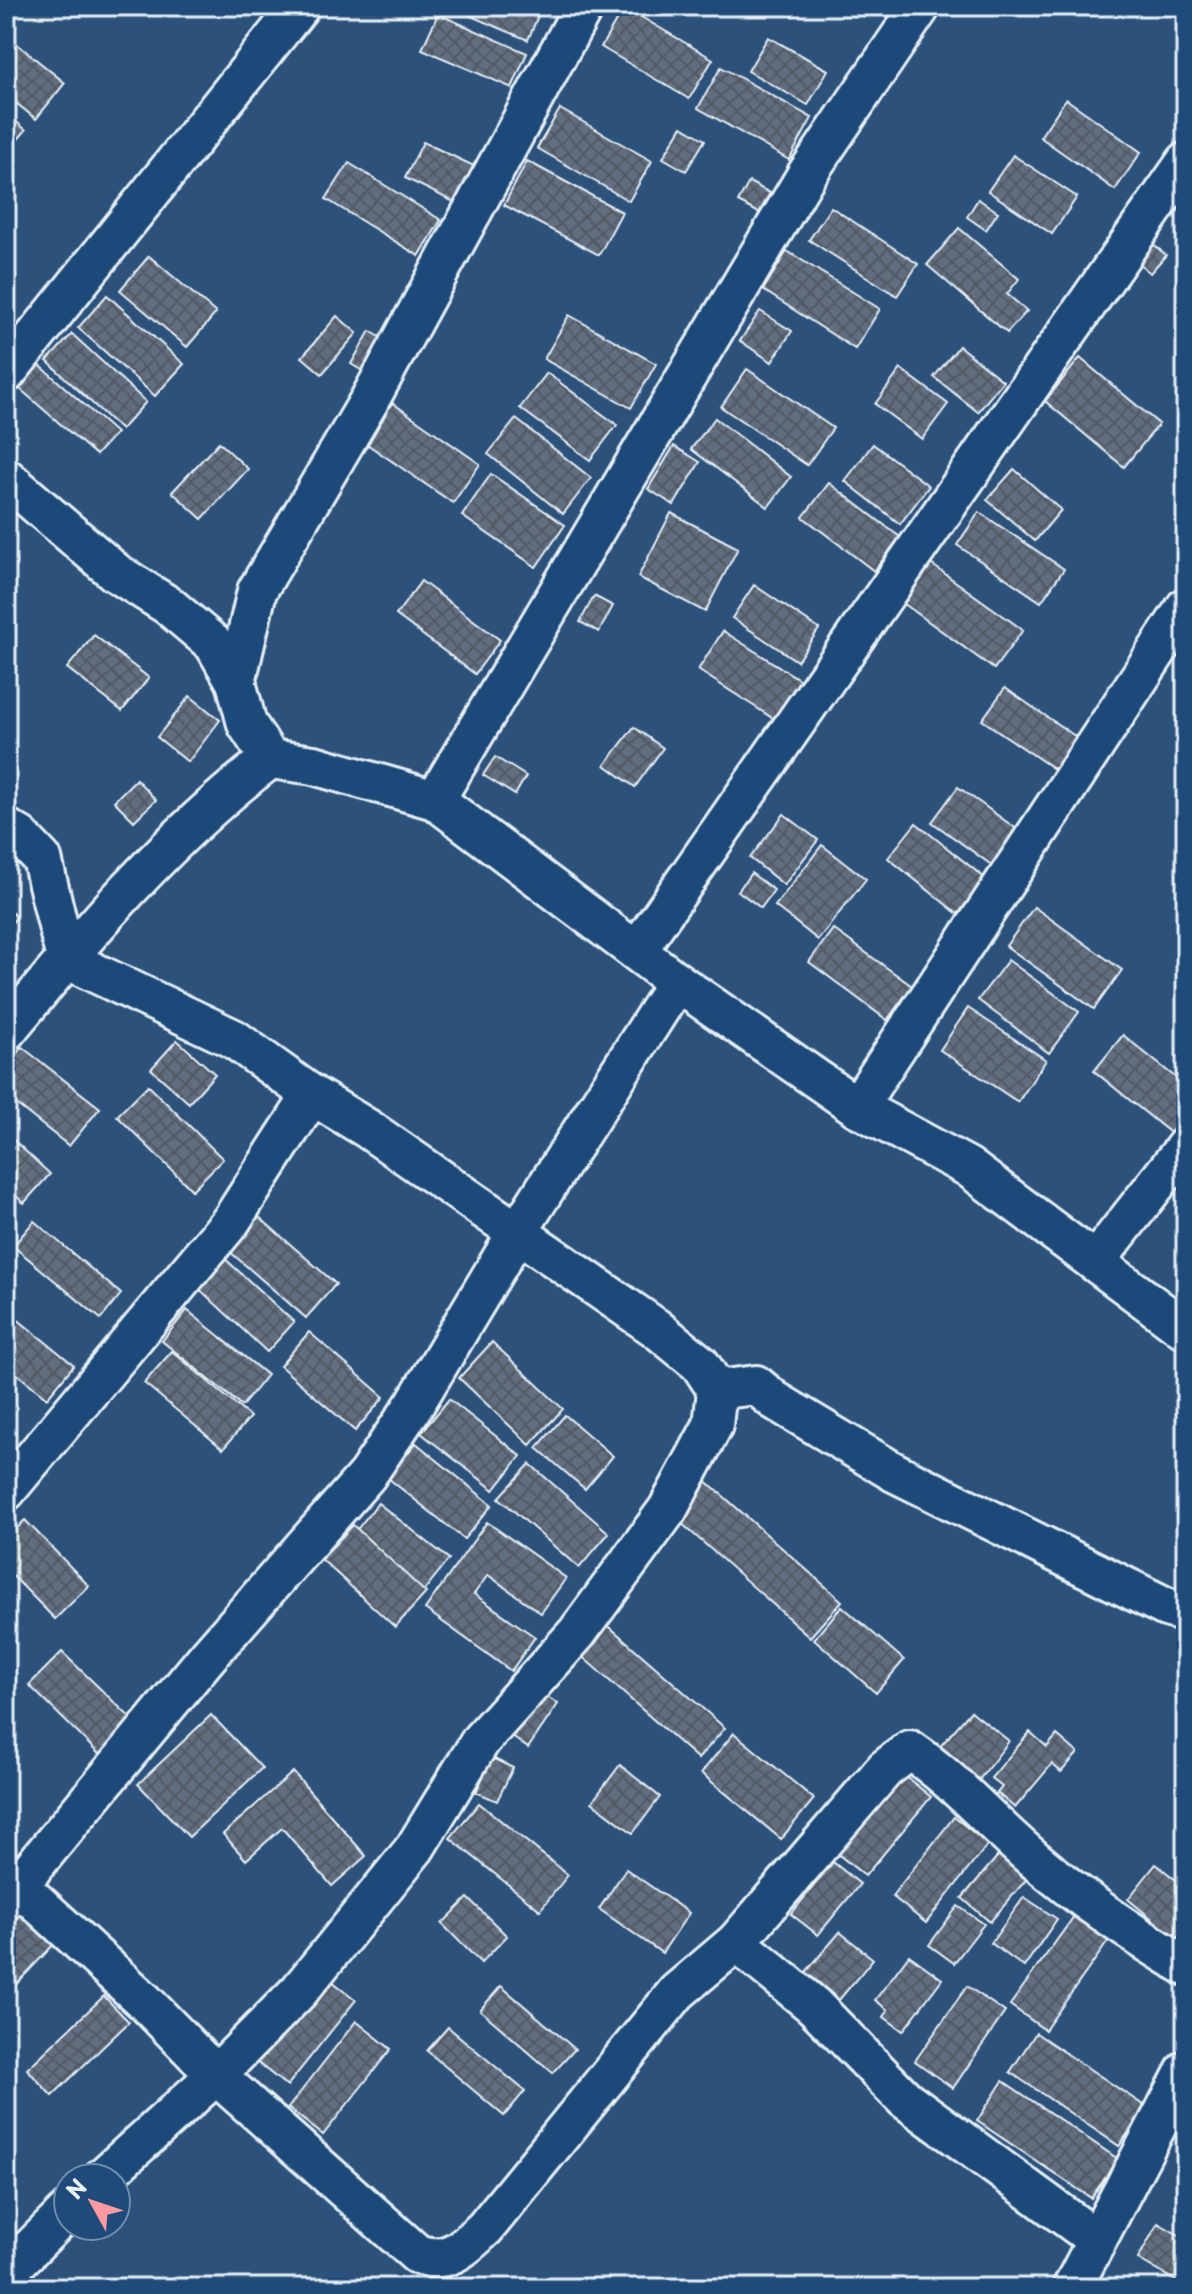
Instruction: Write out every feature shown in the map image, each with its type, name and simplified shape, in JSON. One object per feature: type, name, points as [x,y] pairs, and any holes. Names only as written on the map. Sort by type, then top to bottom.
[{"type":"street","points":[[6,373],[300,6]]},
{"type":"street","points":[[236,682],[257,591],[369,401],[584,6]]},
{"type":"street","points":[[435,800],[807,174],[921,6]]},
{"type":"street","points":[[638,949],[1186,162]]},
{"type":"street","points":[[6,478],[115,572],[169,606],[214,644],[236,682],[247,724],[270,759]]},
{"type":"street","points":[[857,1107],[1186,607]]},
{"type":"street","points":[[6,1031],[66,959],[213,801],[270,759],[314,765],[435,800],[638,949],[677,982],[857,1107],[968,1167],[1186,1330]]},
{"type":"street","points":[[6,828],[20,836],[42,859],[66,959]]},
{"type":"street","points":[[66,959],[234,1039],[656,1328],[700,1364],[717,1390],[713,1425],[668,1509],[577,1633],[481,1740],[415,1848],[299,1991],[216,2075],[120,2162]]},
{"type":"street","points":[[677,982],[517,1233],[416,1402],[367,1475],[10,1887],[72,1932],[216,2075],[417,2254],[443,2259],[459,2251],[485,2228],[677,1992],[736,1942],[885,1769],[910,1750],[936,1768],[1035,1861],[1144,1941],[1186,1966]]},
{"type":"street","points":[[6,1491],[54,1429],[231,1221],[312,1095]]},
{"type":"street","points":[[1095,1262],[1186,1146]]},
{"type":"street","points":[[717,1390],[756,1385],[774,1400],[894,1472],[1179,1604]]},
{"type":"street","points":[[736,1942],[814,2006],[905,2099],[1096,2239]]},
{"type":"street","points":[[1072,2288],[1186,2070]]},
{"type":"street","points":[[6,2273],[52,2227]]},
{"type":"building","points":[[447,6],[542,6],[528,40]]},
{"type":"building","points":[[624,7],[713,59],[689,99],[601,47]]},
{"type":"building","points":[[438,14],[527,53],[512,88],[422,49]]},
{"type":"building","points":[[6,35],[65,83],[36,119],[6,95]]},
{"type":"building","points":[[768,37],[828,70],[808,105],[748,71]]},
{"type":"building","points":[[721,67],[812,118],[789,160],[698,108]]},
{"type":"building","points":[[1066,99],[1141,152],[1115,190],[1040,137]]},
{"type":"building","points":[[560,109],[652,161],[629,201],[537,148]]},
{"type":"building","points":[[6,113],[26,130],[6,153]]},
{"type":"building","points":[[682,126],[705,140],[686,171],[663,158]]},
{"type":"building","points":[[423,142],[476,167],[458,204],[405,178]]},
{"type":"building","points":[[1013,155],[1077,197],[1052,234],[988,191]]},
{"type":"building","points":[[527,161],[622,212],[599,255],[504,205]]},
{"type":"building","points":[[349,163],[441,220],[419,256],[326,199]]},
{"type":"building","points":[[749,182],[770,193],[759,213],[738,202]]},
{"type":"building","points":[[978,199],[998,212],[986,230],[967,217]]},
{"type":"building","points":[[831,207],[918,264],[897,296],[809,240]]},
{"type":"building","points":[[959,228],[1019,279],[1007,294],[1027,311],[1007,333],[927,265]]},
{"type":"building","points":[[1147,239],[1166,255],[1150,273],[1132,257]]},
{"type":"building","points":[[787,251],[880,309],[855,349],[763,290]]},
{"type":"building","points":[[149,256],[216,313],[187,347],[120,290]]},
{"type":"building","points":[[107,295],[184,364],[155,396],[78,328]]},
{"type":"building","points":[[760,311],[792,331],[772,362],[740,341]]},
{"type":"building","points":[[569,315],[656,364],[631,408],[544,359]]},
{"type":"building","points":[[337,316],[357,333],[322,374],[302,357]]},
{"type":"building","points":[[370,331],[390,343],[371,376],[351,364]]},
{"type":"building","points":[[72,334],[146,402],[121,430],[47,361]]},
{"type":"building","points":[[959,346],[1003,381],[978,412],[934,377]]},
{"type":"building","points":[[1080,358],[1159,424],[1124,467],[1045,401]]},
{"type":"building","points":[[33,359],[116,433],[96,455],[12,382]]},
{"type":"building","points":[[747,369],[833,428],[807,465],[721,407]]},
{"type":"building","points":[[901,369],[948,404],[922,439],[875,404]]},
{"type":"building","points":[[547,373],[617,425],[590,460],[520,408]]},
{"type":"building","points":[[391,402],[480,464],[453,503],[364,442]]},
{"type":"building","points":[[715,418],[791,477],[768,507],[691,449]]},
{"type":"building","points":[[516,419],[591,478],[563,514],[488,454]]},
{"type":"building","points":[[219,442],[248,469],[202,519],[172,492]]},
{"type":"building","points":[[873,444],[929,486],[900,524],[845,481]]},
{"type":"building","points":[[674,446],[700,462],[674,505],[648,489]]},
{"type":"building","points":[[1014,469],[1061,510],[1035,541],[987,500]]},
{"type":"building","points":[[491,474],[565,525],[536,567],[462,516]]},
{"type":"building","points":[[829,483],[900,537],[874,571],[803,517]]},
{"type":"building","points":[[979,512],[1064,569],[1041,602],[957,545]]},
{"type":"building","points":[[671,513],[738,548],[705,612],[638,577]]},
{"type":"building","points":[[931,564],[1023,630],[994,669],[903,603]]},
{"type":"building","points":[[421,581],[500,640],[475,674],[396,615]]},
{"type":"building","points":[[754,585],[819,629],[797,661],[732,618]]},
{"type":"building","points":[[594,596],[613,606],[599,632],[580,622]]},
{"type":"building","points":[[723,631],[802,681],[777,721],[698,670]]},
{"type":"building","points":[[94,635],[149,678],[122,711],[67,668]]},
{"type":"building","points":[[1005,688],[1082,741],[1060,773],[982,720]]},
{"type":"building","points":[[190,696],[220,720],[188,762],[157,737]]},
{"type":"building","points":[[634,727],[663,748],[635,787],[605,765]]},
{"type":"building","points":[[495,757],[526,776],[515,795],[483,775]]},
{"type":"building","points":[[136,779],[156,800],[134,821],[114,801]]},
{"type":"building","points":[[958,787],[1018,830],[993,866],[932,822]]},
{"type":"building","points":[[784,814],[818,840],[784,885],[750,858]]},
{"type":"building","points":[[916,823],[986,879],[958,914],[888,858]]},
{"type":"building","points":[[822,845],[866,879],[818,940],[775,906]]},
{"type":"building","points":[[751,873],[774,890],[761,908],[738,891]]},
{"type":"building","points":[[1034,907],[1122,970],[1094,1009],[1006,946]]},
{"type":"building","points":[[6,908],[17,917],[6,929]]},
{"type":"building","points":[[833,929],[912,986],[887,1020],[809,962]]},
{"type":"building","points":[[1008,960],[1079,1012],[1049,1053],[978,1000]]},
{"type":"building","points":[[968,1008],[1046,1060],[1018,1102],[940,1050]]},
{"type":"building","points":[[1123,1035],[1186,1086],[1186,1119],[1173,1135],[1094,1071]]},
{"type":"building","points":[[177,1040],[215,1074],[189,1103],[151,1069]]},
{"type":"building","points":[[22,1047],[100,1108],[69,1146],[6,1096],[6,1067]]},
{"type":"building","points":[[148,1085],[223,1159],[192,1190],[117,1116]]},
{"type":"building","points":[[6,1133],[50,1174],[24,1203],[6,1187]]},
{"type":"building","points":[[259,1217],[336,1284],[306,1318],[229,1251]]},
{"type":"building","points":[[34,1221],[121,1294],[101,1319],[13,1246]]},
{"type":"building","points":[[221,1255],[294,1322],[267,1352],[194,1284]]},
{"type":"building","points":[[6,1310],[74,1365],[47,1398],[6,1365]]},
{"type":"building","points":[[187,1310],[267,1375],[242,1406],[162,1341]]},
{"type":"building","points":[[309,1332],[384,1397],[355,1431],[280,1366]]},
{"type":"building","points":[[492,1342],[563,1409],[530,1445],[459,1378]]},
{"type":"building","points":[[172,1351],[250,1417],[223,1449],[144,1383]]},
{"type":"building","points":[[449,1399],[521,1456],[494,1490],[421,1433]]},
{"type":"building","points":[[565,1415],[613,1456],[585,1489],[537,1448]]},
{"type":"building","points":[[416,1443],[492,1505],[464,1539],[388,1478]]},
{"type":"building","points":[[530,1464],[609,1533],[579,1568],[499,1498]]},
{"type":"building","points":[[704,1479],[842,1601],[810,1637],[672,1515]]},
{"type":"building","points":[[378,1503],[449,1559],[422,1593],[351,1537]]},
{"type":"building","points":[[25,1520],[89,1586],[55,1619],[6,1569],[6,1539]]},
{"type":"building","points":[[487,1522],[566,1578],[541,1613],[488,1575],[474,1594],[535,1637],[511,1671],[425,1609]]},
{"type":"building","points":[[353,1525],[426,1593],[395,1627],[321,1559]]},
{"type":"building","points":[[842,1606],[904,1660],[876,1693],[814,1639]]},
{"type":"building","points":[[603,1621],[725,1728],[698,1759],[577,1652]]},
{"type":"building","points":[[62,1652],[140,1727],[107,1762],[29,1685]]},
{"type":"building","points":[[537,1690],[558,1704],[528,1748],[508,1734]]},
{"type":"building","points":[[971,1711],[1009,1741],[972,1789],[931,1757]]},
{"type":"building","points":[[211,1715],[262,1768],[189,1837],[138,1784]]},
{"type":"building","points":[[1030,1732],[1047,1747],[1057,1735],[1078,1753],[1061,1772],[1052,1764],[1015,1808],[997,1793],[1002,1787],[991,1778]]},
{"type":"building","points":[[734,1733],[814,1799],[781,1839],[701,1773]]},
{"type":"building","points":[[492,1758],[513,1768],[497,1801],[476,1792]]},
{"type":"building","points":[[620,1765],[660,1797],[633,1833],[592,1802]]},
{"type":"building","points":[[899,1771],[931,1797],[865,1876],[833,1850]]},
{"type":"building","points":[[293,1772],[366,1856],[332,1886],[282,1828],[246,1860],[223,1834]]},
{"type":"building","points":[[479,1803],[568,1875],[540,1910],[450,1838]]},
{"type":"building","points":[[954,1817],[988,1844],[926,1923],[892,1896]]},
{"type":"building","points":[[1003,1850],[1031,1874],[990,1922],[962,1898]]},
{"type":"building","points":[[833,1862],[860,1884],[818,1935],[791,1914]]},
{"type":"building","points":[[1156,1864],[1186,1888],[1186,1947],[1128,1899]]},
{"type":"building","points":[[626,1869],[689,1913],[662,1953],[599,1909]]},
{"type":"building","points":[[1024,1897],[1057,1919],[1024,1967],[991,1943]]},
{"type":"building","points":[[468,1898],[507,1936],[481,1963],[442,1924]]},
{"type":"building","points":[[958,1906],[984,1924],[954,1963],[929,1945]]},
{"type":"building","points":[[20,1908],[56,1942],[6,1995],[6,1922]]},
{"type":"building","points":[[1080,1908],[1114,1933],[1045,2030],[1010,2005]]},
{"type":"building","points":[[840,1932],[873,1959],[839,2000],[806,1972]]},
{"type":"building","points":[[909,1955],[942,1979],[903,2031],[884,2017],[888,2010],[875,2000]]},
{"type":"building","points":[[318,1970],[356,2000],[287,2086],[249,2056]]},
{"type":"building","points":[[501,1986],[575,2049],[553,2073],[480,2010]]},
{"type":"building","points":[[967,1986],[1005,2012],[953,2088],[915,2061]]},
{"type":"building","points":[[104,1996],[129,2022],[52,2096],[27,2069]]},
{"type":"building","points":[[356,2021],[391,2049],[323,2135],[288,2108]]},
{"type":"building","points":[[448,2027],[525,2091],[504,2116],[427,2051]]},
{"type":"building","points":[[1036,2033],[1146,2107],[1119,2146],[1010,2072]]},
{"type":"building","points":[[1003,2081],[1118,2159],[1091,2198],[977,2121]]},
{"type":"building","points":[[1158,2223],[1186,2239],[1186,2287],[1138,2259]]}]
